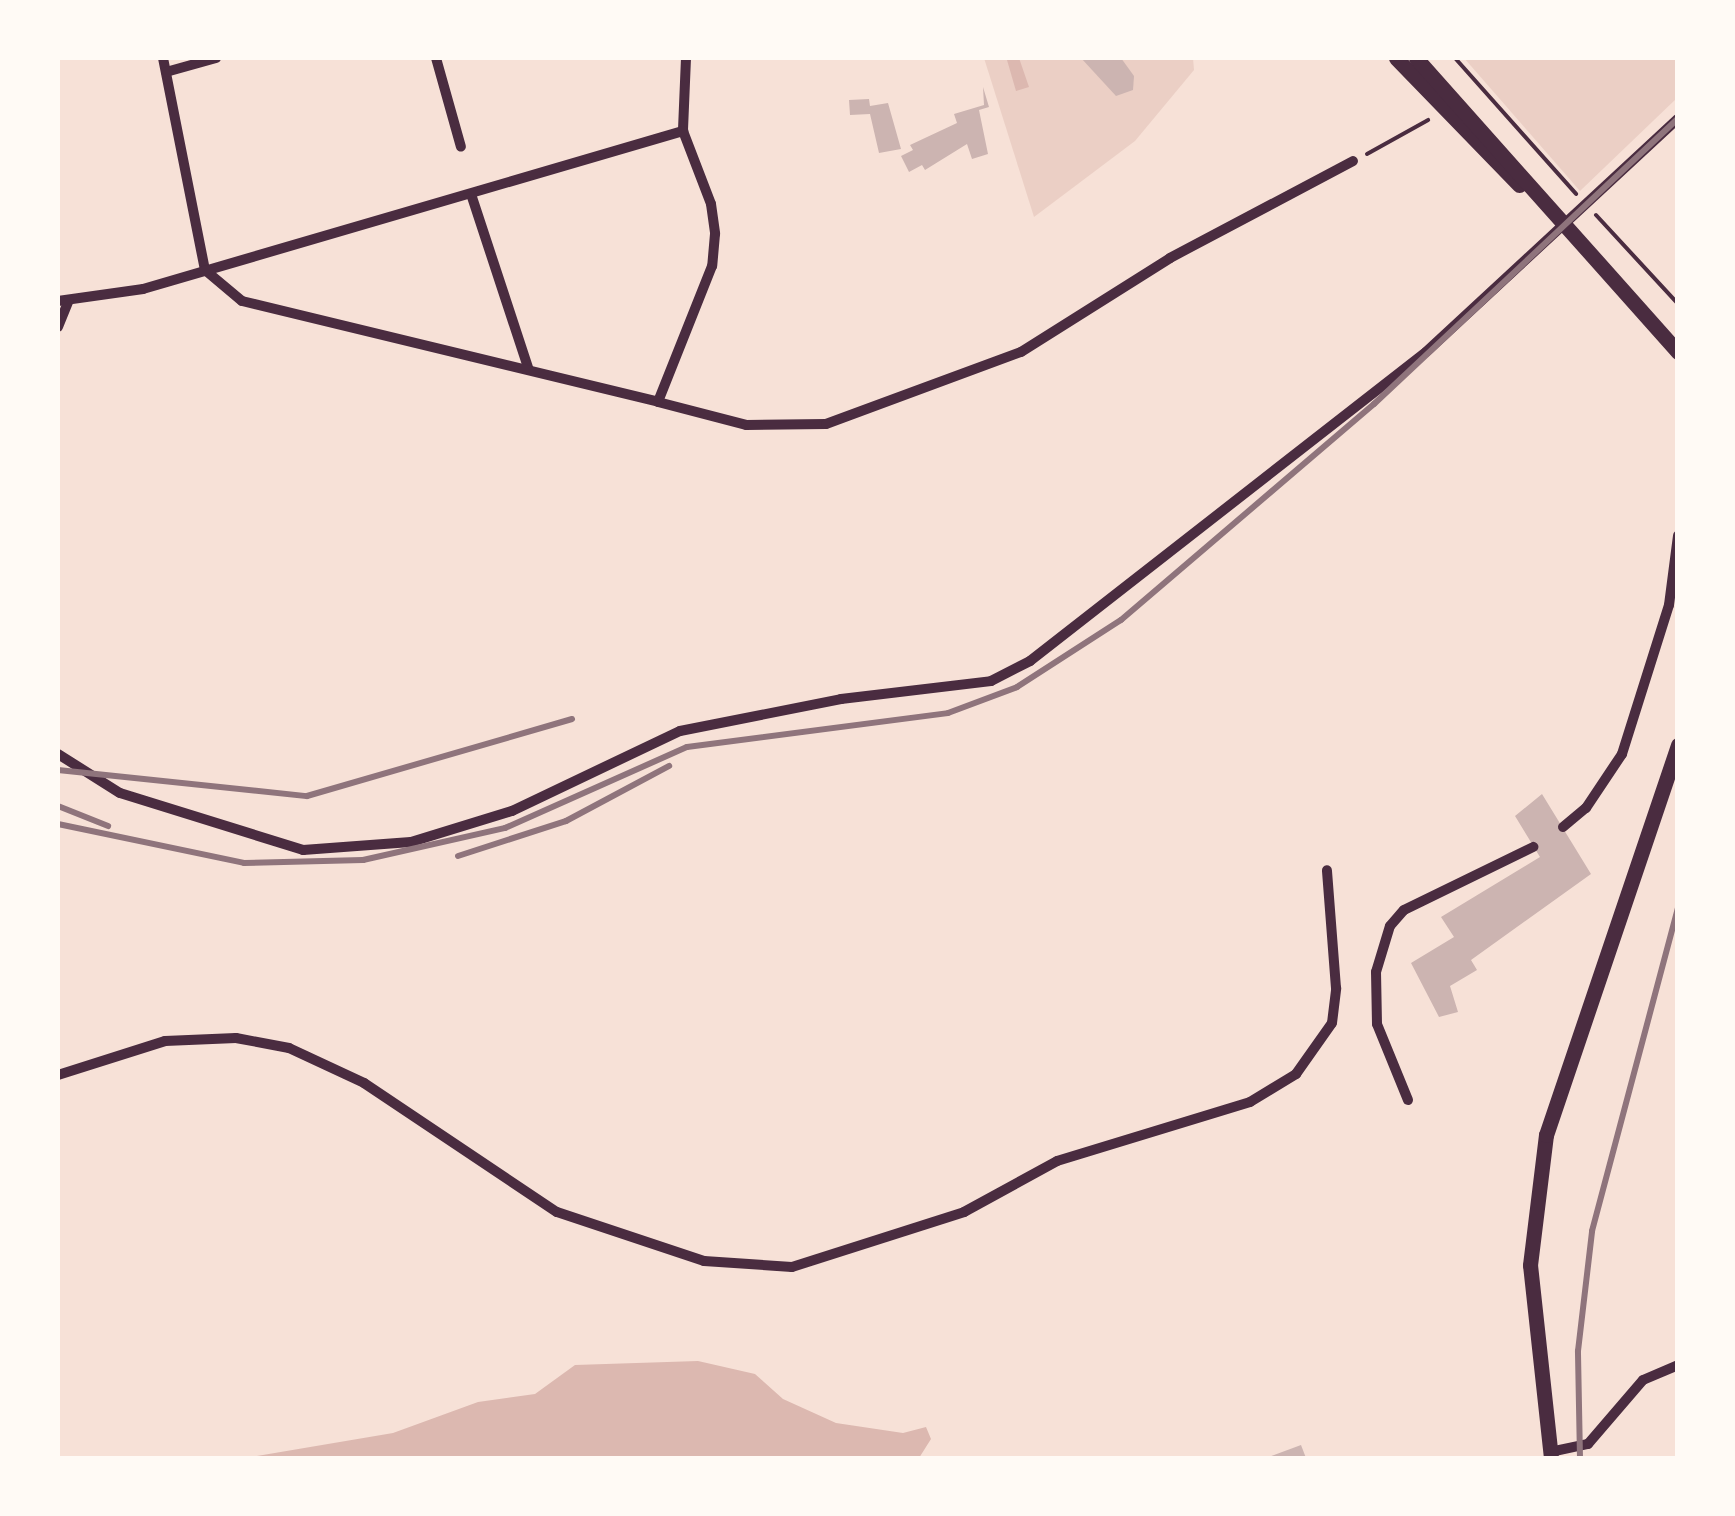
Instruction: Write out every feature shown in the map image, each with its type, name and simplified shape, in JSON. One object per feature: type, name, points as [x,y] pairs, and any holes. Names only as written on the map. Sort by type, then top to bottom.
[{"type":"main road","points":[[1396,58],[1496,167],[1542,203]]},
{"type":"main road","points":[[1416,58],[1678,352]]},
{"type":"main road","points":[[1430,58],[1454,102]]},
{"type":"main road","points":[[1664,337],[1678,364]]},
{"type":"main road","points":[[1550,1455],[1530,1266],[1538,1181],[1557,1090],[1610,950],[1678,745]]},
{"type":"street","points":[[163,58],[205,270],[242,301],[769,428],[808,428],[856,415],[1021,352],[1170,258],[1353,160]]},
{"type":"street","points":[[166,72],[216,58]]},
{"type":"street","points":[[436,58],[461,147]]},
{"type":"street","points":[[658,402],[712,266],[715,234],[711,204],[683,131],[686,58]]},
{"type":"street","points":[[58,754],[120,793],[303,850],[394,844],[512,811],[680,731],[841,699],[991,681],[1030,661],[1426,352],[1678,120]]},
{"type":"street","points":[[58,326],[63,300],[143,288],[683,131]]},
{"type":"street","points":[[471,194],[529,370]]},
{"type":"street","points":[[1563,828],[1586,808],[1622,754],[1670,605],[1678,536]]},
{"type":"street","points":[[1408,1100],[1377,1024],[1376,972],[1390,926],[1404,910],[1534,846]]},
{"type":"street","points":[[58,1075],[166,1041],[236,1038],[289,1048],[364,1082],[557,1212],[704,1261],[792,1268],[964,1212],[1056,1160],[1250,1102],[1296,1074],[1332,1023],[1336,988],[1326,870]]},
{"type":"street","points":[[1550,1455],[1588,1444],[1643,1380],[1678,1365]]},
{"type":"path","points":[[1455,58],[1564,181]]},
{"type":"path","points":[[1353,160],[1428,120]]},
{"type":"path","points":[[1611,231],[1678,304]]},
{"type":"shaded area","points":[[984,58],[1193,58],[1194,70],[1135,141],[1034,217]]},
{"type":"shaded area","points":[[1019,58],[1029,87],[1016,91],[1007,60]]},
{"type":"shaded area","points":[[1464,58],[1677,58],[1677,98],[1580,191]]},
{"type":"shaded area","points":[[698,1361],[755,1374],[783,1399],[836,1423],[903,1433],[926,1427],[931,1439],[919,1458],[245,1458],[393,1433],[478,1402],[535,1394],[575,1365]]},
{"type":"building","points":[[1081,58],[1121,58],[1134,76],[1133,90],[1116,96]]},
{"type":"building","points":[[983,87],[989,107],[979,110],[988,154],[972,159],[967,144],[925,170],[922,165],[909,172],[901,156],[913,150],[910,145],[957,123],[954,114],[984,105]]},
{"type":"building","points":[[869,99],[870,106],[888,103],[901,149],[879,153],[870,114],[850,115],[849,100]]},
{"type":"building","points":[[1542,794],[1591,874],[1471,960],[1477,970],[1450,986],[1458,1012],[1439,1017],[1411,963],[1454,937],[1441,917],[1540,857],[1515,816]]},
{"type":"building","points":[[1301,1445],[1306,1458],[1266,1458]]},
{"type":"railway","points":[[58,824],[244,863],[363,860],[505,828],[687,747],[948,713],[1017,687],[1121,620],[1374,404],[1678,119]]},
{"type":"railway","points":[[58,770],[307,796],[572,719]]},
{"type":"railway","points":[[458,856],[566,821],[669,766]]},
{"type":"railway","points":[[58,806],[108,826]]},
{"type":"railway","points":[[1580,1458],[1578,1351],[1592,1231],[1678,908]]}]
